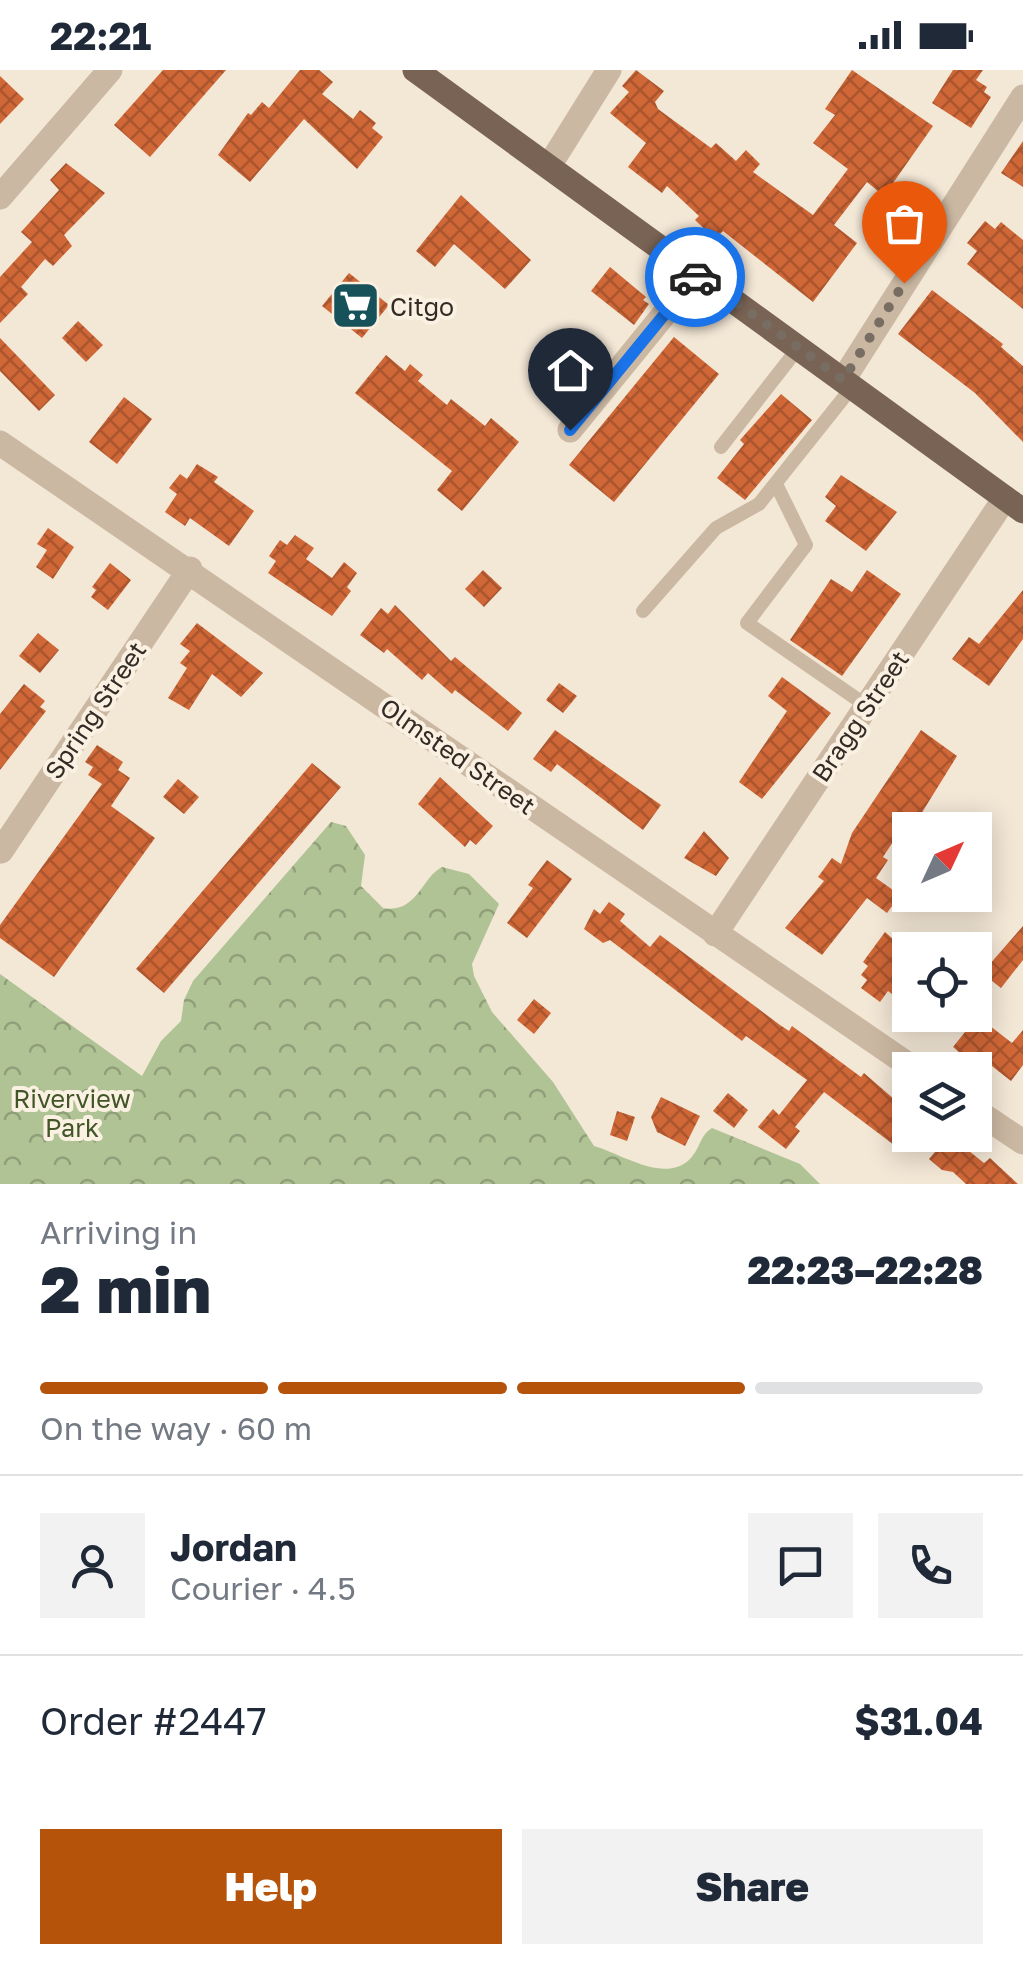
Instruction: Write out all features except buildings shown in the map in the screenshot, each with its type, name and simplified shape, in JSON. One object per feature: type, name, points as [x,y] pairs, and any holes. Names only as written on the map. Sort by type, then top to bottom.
[{"type":"main road","points":[[416,70],[1018,506]]},
{"type":"street","points":[[0,198],[110,70]]},
{"type":"street","points":[[549,166],[608,70]]},
{"type":"street","points":[[848,383],[1023,97]]},
{"type":"street","points":[[570,430],[697,274]]},
{"type":"street","name":"Olmsted Street","points":[[0,444],[190,569],[892,1054]]},
{"type":"street","name":"Bragg Street","points":[[715,934],[867,706],[1018,506]]},
{"type":"street","name":"Spring Street","points":[[1,852],[190,569]]},
{"type":"street","points":[[992,1121],[1022,1141]]},
{"type":"lane","points":[[721,446],[799,347]]},
{"type":"lane","points":[[643,611],[716,528],[760,504],[848,383]]},
{"type":"lane","points":[[776,484],[806,545],[747,623],[867,706]]},
{"type":"green space","name":"Riverview Park","points":[[331,822],[346,826],[365,855],[361,886],[383,908],[404,906],[442,867],[469,874],[499,904],[472,964],[474,976],[492,1012],[553,1082],[594,1146],[643,1165],[668,1169],[690,1159],[712,1128],[800,1164],[820,1184],[0,1184],[0,974],[142,1076],[161,1041],[181,1021],[184,1000],[193,981]]},
{"type":"way so far","points":[[695,277],[697,274],[843,380],[904,283]]},
{"type":"place","name":"Citgo","points":[[355,306]]},
{"type":"route","points":[[570,430],[695,277]]}]
